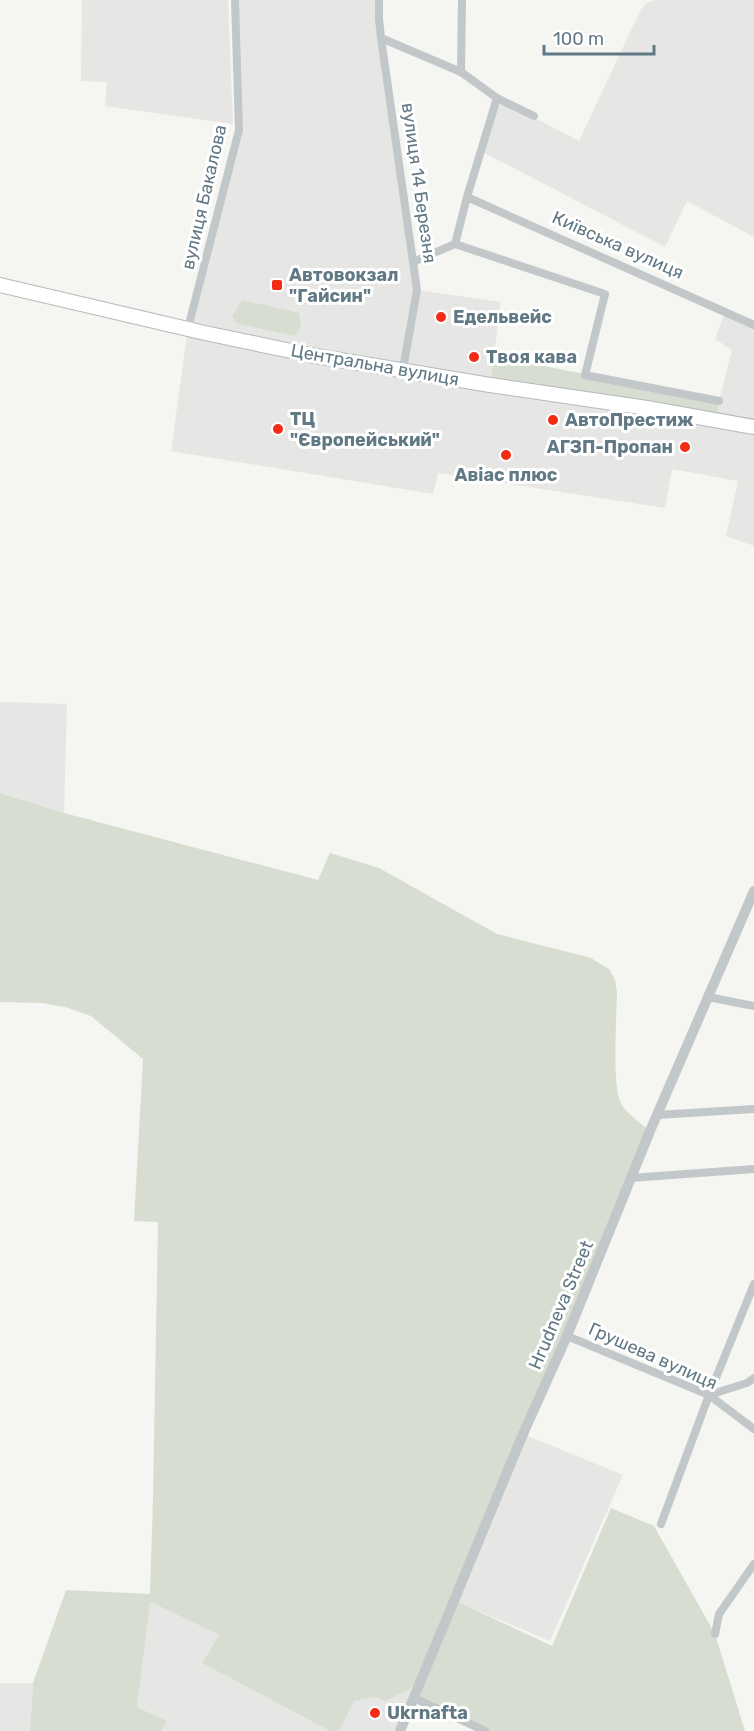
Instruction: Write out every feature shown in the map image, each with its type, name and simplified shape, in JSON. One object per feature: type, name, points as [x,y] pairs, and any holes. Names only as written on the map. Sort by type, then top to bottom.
[{"type":"highway","name":"Центральна вулиця","points":[[0,285],[310,355],[754,427]]},
{"type":"street","name":"вулиця Бакалова","points":[[188,328],[239,130],[236,0]]},
{"type":"street","name":"вулиця 14 Березня","points":[[379,0],[381,38],[417,290],[403,369]]},
{"type":"street","points":[[461,72],[462,0]]},
{"type":"street","points":[[381,38],[461,72],[497,98],[534,116]]},
{"type":"street","points":[[455,244],[497,98]]},
{"type":"street","name":"Київська вулиця","points":[[467,197],[754,326]]},
{"type":"street","points":[[413,262],[455,244],[605,294],[585,375],[719,400]]},
{"type":"street","name":"Hrudneva Street","points":[[400,1731],[567,1336],[657,1115],[708,997],[751,906],[754,891]]},
{"type":"street","points":[[708,997],[754,1006]]},
{"type":"street","points":[[657,1115],[754,1109]]},
{"type":"street","points":[[631,1178],[754,1169]]},
{"type":"street","points":[[661,1524],[709,1395],[754,1284]]},
{"type":"street","name":"Грушева вулиця","points":[[567,1336],[709,1395],[754,1429]]},
{"type":"street","points":[[709,1395],[747,1383],[754,1378]]},
{"type":"street","points":[[716,1634],[719,1614],[754,1564]]},
{"type":"street","points":[[414,1698],[485,1731]]},
{"type":"shaded area","points":[[82,0],[228,0],[233,124],[105,106],[107,82],[81,81]]},
{"type":"shaded area","points":[[235,0],[379,0],[417,290],[501,302],[490,385],[719,401],[732,350],[715,339],[725,312],[754,325],[754,546],[726,536],[738,481],[672,469],[665,508],[438,473],[433,494],[171,451],[188,328],[239,130]]},
{"type":"shaded area","points":[[654,0],[754,0],[754,237],[687,201],[665,247],[481,151],[497,98],[579,141],[641,9]]},
{"type":"shaded area","points":[[242,300],[299,313],[301,327],[295,336],[236,323],[232,316]]},
{"type":"shaded area","points":[[494,356],[719,401],[716,420],[490,385]]},
{"type":"shaded area","points":[[0,702],[67,704],[64,813],[0,793]]},
{"type":"shaded area","points":[[0,793],[64,813],[318,880],[330,853],[379,868],[497,934],[591,958],[610,970],[617,992],[616,1068],[619,1097],[628,1112],[650,1131],[454,1600],[552,1646],[611,1508],[654,1526],[715,1634],[745,1731],[485,1731],[414,1698],[419,1684],[385,1701],[376,1697],[354,1701],[339,1731],[330,1731],[202,1663],[219,1635],[150,1602],[137,1707],[167,1721],[161,1731],[30,1731],[33,1683],[66,1590],[150,1594],[158,1222],[134,1221],[143,1059],[91,1016],[65,1007],[42,1003],[0,1002]]},
{"type":"shaded area","points":[[523,1434],[623,1475],[550,1641],[455,1601]]},
{"type":"shaded area","points":[[149,1602],[219,1635],[202,1663],[330,1731],[161,1731],[167,1721],[137,1707]]},
{"type":"shaded area","points":[[0,1683],[33,1683],[30,1731],[0,1731]]},
{"type":"shaded area","points":[[420,1684],[400,1731],[339,1731],[354,1701]]},
{"type":"place","name":"Автовокзал \"Гайсин\"","points":[[277,285]]},
{"type":"place","name":"Едельвейс","points":[[441,317]]},
{"type":"place","name":"Твоя кава","points":[[474,357]]},
{"type":"place","name":"АвтоПрестиж","points":[[553,420]]},
{"type":"place","name":"ТЦ \"Європейський\"","points":[[278,429]]},
{"type":"place","name":"АГЗП-Пропан","points":[[685,447]]},
{"type":"place","name":"Авіас плюс","points":[[506,455]]},
{"type":"place","name":"Ukrnafta","points":[[375,1713]]}]
